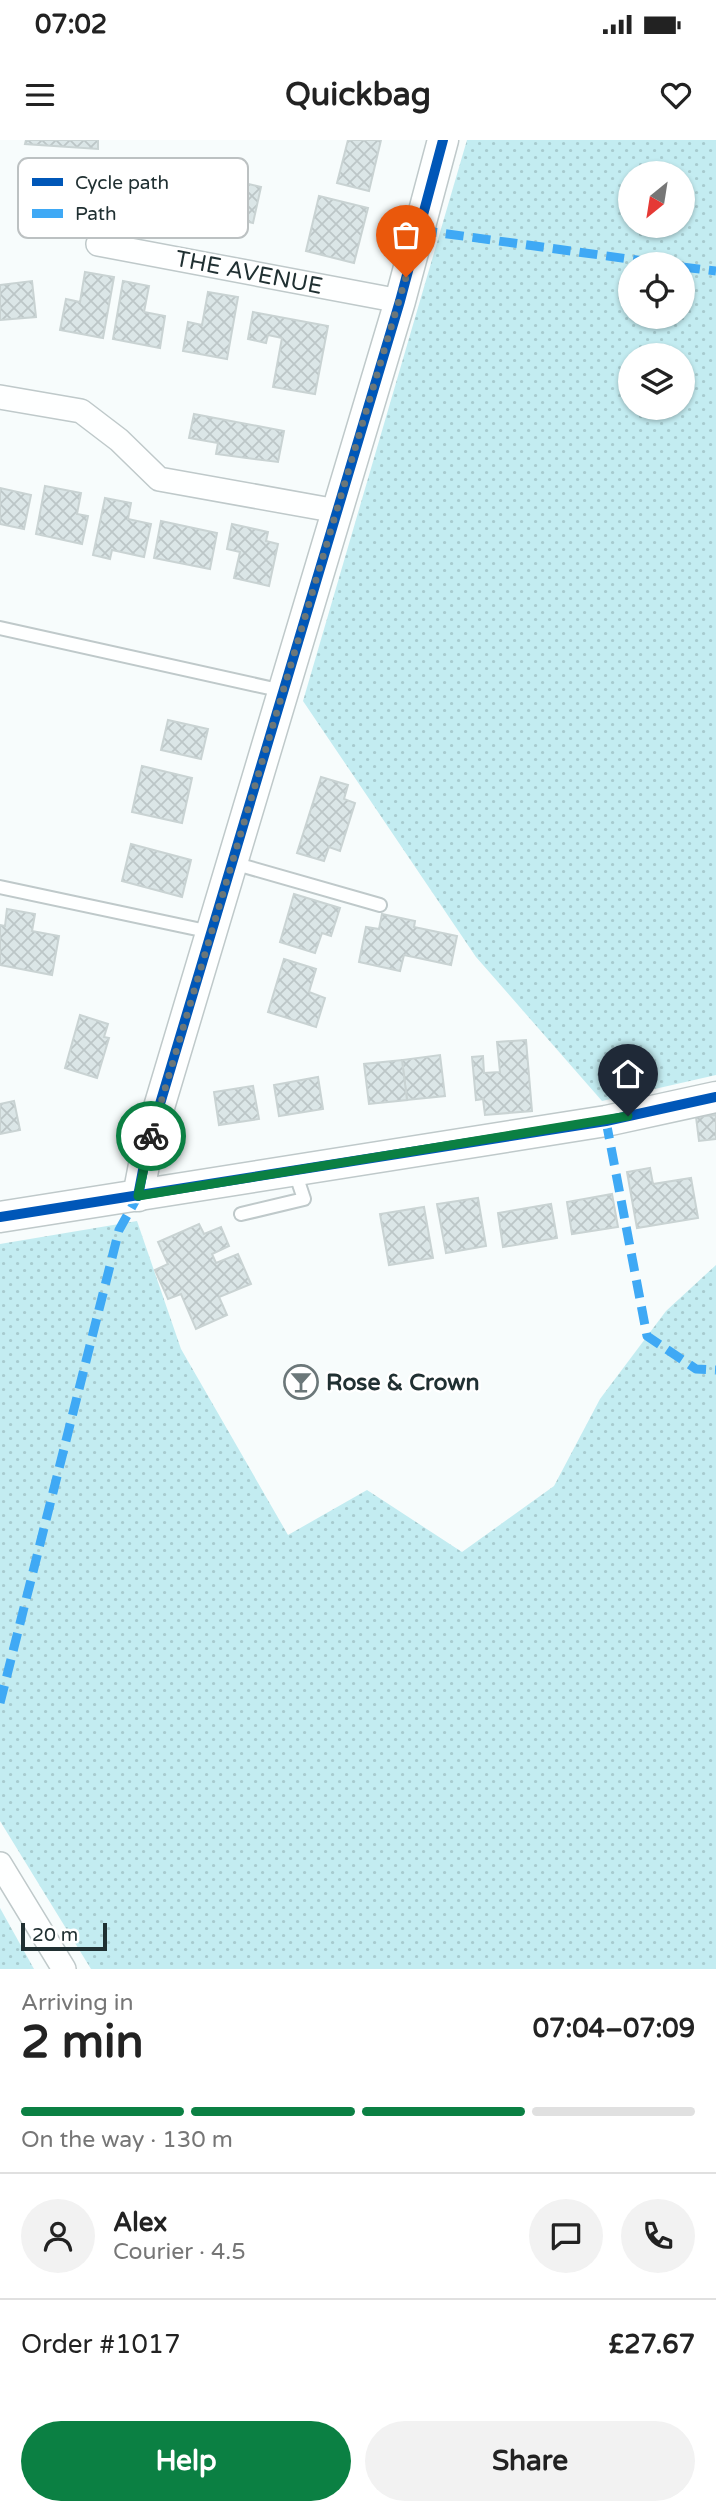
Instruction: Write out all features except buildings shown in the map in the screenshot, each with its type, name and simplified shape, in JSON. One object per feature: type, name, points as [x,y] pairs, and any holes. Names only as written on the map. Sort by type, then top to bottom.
[{"type":"street","points":[[138,1196],[148,1144],[400,300],[443,140]]},
{"type":"street","name":"THE AVENUE","points":[[98,244],[400,300]]},
{"type":"street","points":[[0,397],[80,411],[119,440],[159,479],[337,511]]},
{"type":"street","points":[[0,1217],[294,1168],[606,1121],[716,1097]]},
{"type":"street","points":[[0,1864],[64,1969]]},
{"type":"lane","points":[[0,628],[283,691]]},
{"type":"lane","points":[[232,862],[380,905]]},
{"type":"lane","points":[[0,887],[212,932]]},
{"type":"lane","points":[[241,1214],[304,1199],[294,1168]]},
{"type":"shaded area","points":[[467,140],[716,140],[716,1075],[602,1101],[476,957],[303,701]]},
{"type":"shaded area","points":[[137,1221],[181,1349],[288,1535],[367,1490],[462,1552],[554,1486],[600,1399],[666,1311],[716,1265],[716,1969],[91,1969],[0,1821],[0,1244]]},
{"type":"shaded area","points":[[0,1908],[34,1969],[0,1969]]},
{"type":"marked path","points":[[419,230],[618,258]]},
{"type":"marked path","points":[[695,269],[716,271]]},
{"type":"marked path","points":[[606,1121],[647,1336],[696,1369],[716,1370]]},
{"type":"marked path","points":[[0,1703],[119,1230],[138,1196]]},
{"type":"cycle path","points":[[138,1196],[148,1144],[400,301],[443,140]]},
{"type":"cycle path","points":[[0,1217],[606,1121],[716,1097]]},
{"type":"way so far","points":[[151,1136],[406,277]]},
{"type":"place","name":"Rose & Crown","points":[[301,1382]]},
{"type":"route","points":[[151,1136],[138,1196],[294,1168],[628,1116]]}]
